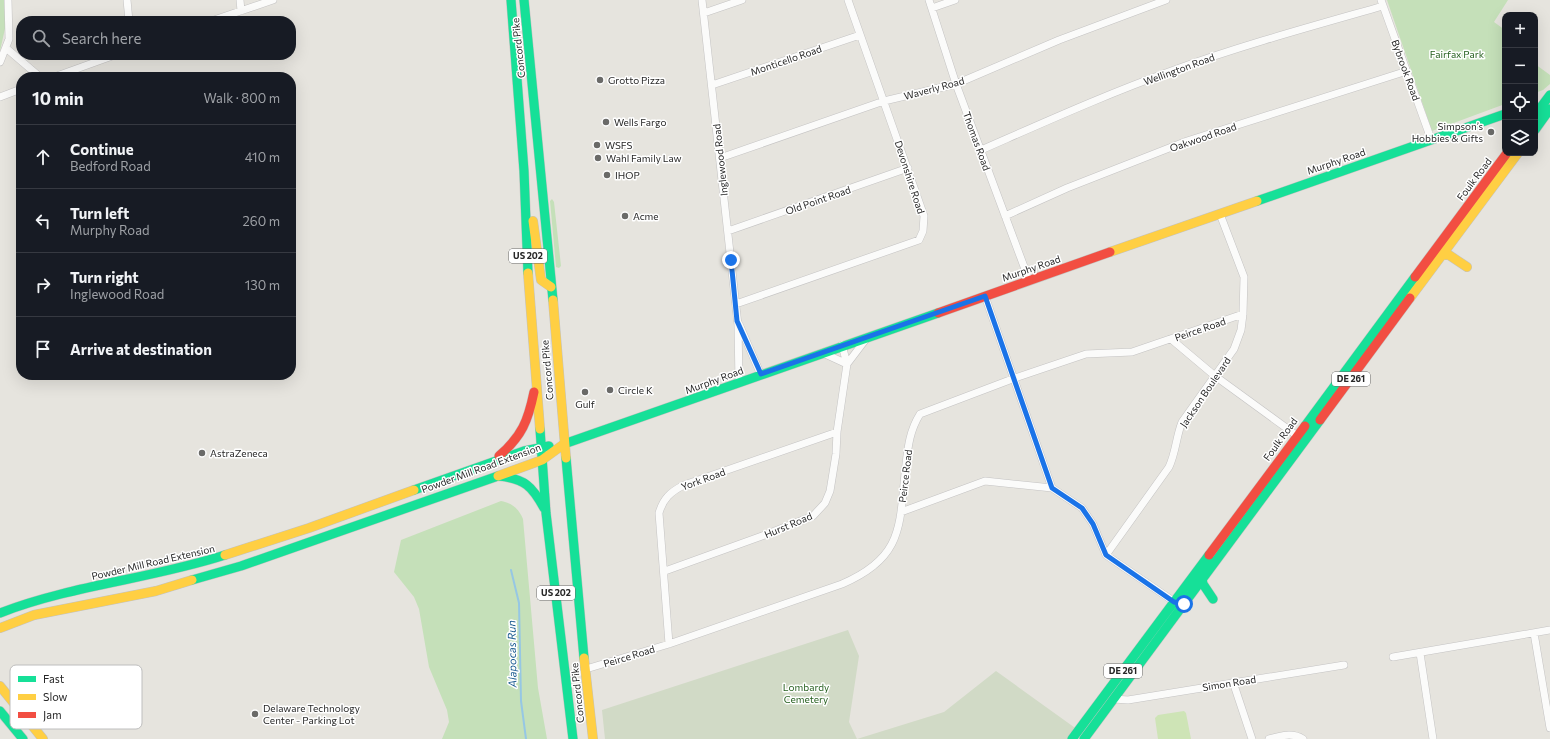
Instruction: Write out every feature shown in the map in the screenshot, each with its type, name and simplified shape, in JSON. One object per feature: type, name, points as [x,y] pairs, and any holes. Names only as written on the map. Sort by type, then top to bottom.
[{"type":"main road","name":"Concord Pike","points":[[511,0],[524,171],[529,286],[546,513],[573,739]]},
{"type":"main road","name":"Concord Pike","points":[[524,0],[564,444],[593,739]]},
{"type":"main road","points":[[1538,103],[1549,98]]},
{"type":"main road","points":[[1538,111],[1549,98]]},
{"type":"main road","points":[[1538,126],[1550,109]]},
{"type":"main road","name":"Murphy Road","points":[[564,444],[822,352],[1502,115]]},
{"type":"main road","name":"Foulk Road","points":[[1084,739],[1441,253],[1505,156]]},
{"type":"main road","name":"Foulk Road","points":[[1072,739],[1296,435],[1500,181],[1516,156]]},
{"type":"main road","points":[[524,171],[535,232],[540,276],[541,280],[551,287]]},
{"type":"main road","points":[[1441,253],[1449,255],[1464,270]]},
{"type":"main road","points":[[492,462],[512,446],[521,435],[526,425],[537,380]]},
{"type":"main road","name":"Powder Mill Road Extension","points":[[0,612],[31,601],[156,574],[216,558],[309,528],[492,462],[542,446],[564,444]]},
{"type":"main road","name":"Powder Mill Road Extension","points":[[0,628],[34,616],[156,591],[241,566],[542,460],[564,444]]},
{"type":"main road","points":[[496,476],[526,482],[534,489],[546,513]]},
{"type":"main road","points":[[1202,579],[1203,584],[1213,599]]},
{"type":"main road","points":[[0,608],[31,601]]},
{"type":"main road","points":[[0,686],[10,698]]},
{"type":"main road","points":[[0,711],[10,723]]},
{"type":"main road","points":[[15,729],[23,739]]},
{"type":"main road","points":[[35,729],[43,739]]},
{"type":"street","points":[[0,62],[9,39],[8,0]]},
{"type":"street","points":[[127,0],[128,16]]},
{"type":"street","points":[[240,0],[240,11]]},
{"type":"street","points":[[226,16],[273,0]]},
{"type":"street","name":"Inglewood Road","points":[[702,0],[736,304],[739,382]]},
{"type":"street","points":[[704,13],[742,0]]},
{"type":"street","name":"Devonshire Road","points":[[736,304],[918,240],[923,231],[924,216],[848,0]]},
{"type":"street","name":"Thomas Road","points":[[929,0],[956,84],[1029,280]]},
{"type":"street","points":[[932,8],[955,0]]},
{"type":"street","name":"Waverly Road","points":[[720,158],[884,101],[956,84],[1059,40],[1166,0]]},
{"type":"street","name":"Bybrook Road","points":[[1382,3],[1431,140]]},
{"type":"street","name":"Wellington Road","points":[[981,150],[1078,107],[1174,70],[1382,3]]},
{"type":"street","name":"Monticello Road","points":[[712,85],[860,35]]},
{"type":"street","points":[[6,48],[16,57]]},
{"type":"street","points":[[20,60],[34,72]]},
{"type":"street","points":[[68,72],[101,60]]},
{"type":"street","name":"Oakwood Road","points":[[1005,216],[1067,188],[1187,141],[1406,71]]},
{"type":"street","points":[[0,98],[16,91]]},
{"type":"street","name":"Old Point Road","points":[[728,231],[908,168]]},
{"type":"street","name":"Jackson Boulevard","points":[[1106,555],[1169,467],[1176,453],[1178,434],[1182,422],[1234,349],[1241,330],[1244,277],[1220,214]]},
{"type":"street","points":[[985,296],[1015,378],[1052,488]]},
{"type":"street","name":"Peirce Road","points":[[586,669],[669,644],[842,584],[862,576],[878,565],[890,550],[897,532],[901,512],[908,448],[913,425],[920,414],[1015,378],[1086,354],[1132,352],[1243,314]]},
{"type":"street","name":"Inglewood Road","points":[[737,321],[761,374]]},
{"type":"street","points":[[822,352],[847,364],[868,336]]},
{"type":"street","points":[[1171,339],[1215,376],[1296,435]]},
{"type":"street","name":"Hurst Road","points":[[665,571],[813,516],[825,503],[830,491],[836,454],[837,432],[847,364],[842,346]]},
{"type":"street","name":"York Road","points":[[669,644],[665,571],[659,514],[662,504],[674,490],[837,432]]},
{"type":"street","points":[[901,512],[985,481],[1052,488],[1082,508],[1093,524],[1106,555],[1174,602],[1184,604]]},
{"type":"street","points":[[1393,657],[1550,630]]},
{"type":"street","points":[[1534,633],[1550,728]]},
{"type":"street","points":[[1420,653],[1433,739]]},
{"type":"street","name":"Simon Road","points":[[1114,699],[1128,700],[1344,665]]},
{"type":"street","points":[[1233,682],[1252,739]]},
{"type":"street","points":[[1269,739],[1283,735],[1293,735],[1303,739]]},
{"type":"green space","points":[[0,0],[4,0],[6,24],[0,51]]},
{"type":"green space","name":"Fairfax Park","points":[[1387,0],[1508,0],[1494,22],[1502,28],[1502,105],[1432,131]]},
{"type":"green space","points":[[1538,66],[1550,75],[1550,84],[1538,92]]},
{"type":"green space","points":[[552,199],[554,202],[561,266],[559,268],[556,267],[550,201]]},
{"type":"green space","points":[[501,501],[509,503],[515,507],[523,519],[538,688],[547,739],[442,739],[449,722],[447,710],[429,667],[419,609],[414,597],[394,572],[401,540]]},
{"type":"green space","name":"Lombardy Cemetery","points":[[848,630],[859,656],[849,722],[857,739],[605,739],[602,710]]},
{"type":"green space","points":[[996,671],[1078,730],[1072,739],[857,739],[944,712]]},
{"type":"green space","points":[[1184,711],[1186,713],[1191,739],[1158,739],[1155,718],[1158,715]]},
{"type":"waterway","name":"Alapocas Run","points":[[511,570],[519,603],[521,701],[526,739]]},
{"type":"traffic: fast","points":[[511,0],[524,171],[528,273]]},
{"type":"traffic: fast","points":[[524,0],[553,300]]},
{"type":"traffic: fast","points":[[1538,111],[1550,95]]},
{"type":"traffic: fast","points":[[1538,126],[1550,109]]},
{"type":"traffic: fast","points":[[1257,201],[1502,115]]},
{"type":"traffic: fast","points":[[1305,426],[1415,277]]},
{"type":"traffic: fast","points":[[564,444],[938,313]]},
{"type":"traffic: fast","points":[[1084,739],[1320,420]]},
{"type":"traffic: fast","points":[[540,429],[546,513],[573,739]]},
{"type":"traffic: fast","points":[[414,490],[524,451],[549,446]]},
{"type":"traffic: fast","points":[[566,458],[584,658]]},
{"type":"traffic: fast","points":[[192,580],[241,566],[498,476]]},
{"type":"traffic: fast","points":[[499,476],[515,479],[527,485],[536,494],[544,508]]},
{"type":"traffic: fast","points":[[0,613],[27,603],[169,570],[225,555]]},
{"type":"traffic: fast","points":[[1072,739],[1209,555]]},
{"type":"traffic: fast","points":[[1202,579],[1203,584],[1213,599]]},
{"type":"traffic: fast","points":[[0,711],[10,723]]},
{"type":"traffic: fast","points":[[15,729],[23,739]]},
{"type":"traffic: slow","points":[[1410,298],[1516,156]]},
{"type":"traffic: slow","points":[[1110,252],[1257,201]]},
{"type":"traffic: slow","points":[[533,221],[541,280],[551,287]]},
{"type":"traffic: slow","points":[[1438,251],[1444,255],[1449,255],[1467,267]]},
{"type":"traffic: slow","points":[[528,273],[540,429]]},
{"type":"traffic: slow","points":[[553,300],[566,458]]},
{"type":"traffic: slow","points":[[498,476],[542,460],[564,444]]},
{"type":"traffic: slow","points":[[225,555],[309,528],[414,490]]},
{"type":"traffic: slow","points":[[0,628],[34,615],[156,591],[192,580]]},
{"type":"traffic: slow","points":[[584,658],[593,739]]},
{"type":"traffic: slow","points":[[0,686],[10,698]]},
{"type":"traffic: slow","points":[[35,729],[43,739]]},
{"type":"traffic: jam","points":[[1415,277],[1505,156]]},
{"type":"traffic: jam","points":[[938,313],[1110,252]]},
{"type":"traffic: jam","points":[[1320,420],[1410,298]]},
{"type":"traffic: jam","points":[[499,456],[519,435],[526,420],[534,392]]},
{"type":"traffic: jam","points":[[1209,555],[1305,426]]},
{"type":"place","name":"Grotto Pizza","points":[[600,80]]},
{"type":"place","name":"Wells Fargo","points":[[606,122]]},
{"type":"place","name":"Simpson’s Hobbies & Gifts","points":[[1491,132]]},
{"type":"place","name":"WSFS","points":[[597,145]]},
{"type":"place","name":"Wahl Family Law","points":[[598,158]]},
{"type":"place","name":"IHOP","points":[[607,175]]},
{"type":"place","name":"Acme","points":[[625,216]]},
{"type":"place","name":"Circle K","points":[[610,390]]},
{"type":"place","name":"Gulf","points":[[585,392]]},
{"type":"place","name":"AstraZeneca","points":[[202,453]]},
{"type":"place","name":"Delaware Technology Center - Parking Lot","points":[[255,714]]},
{"type":"route","points":[[731,260],[737,321],[761,374],[985,296],[1015,378],[1052,488],[1082,508],[1093,524],[1100,545],[1106,555],[1174,602],[1184,604]]}]
